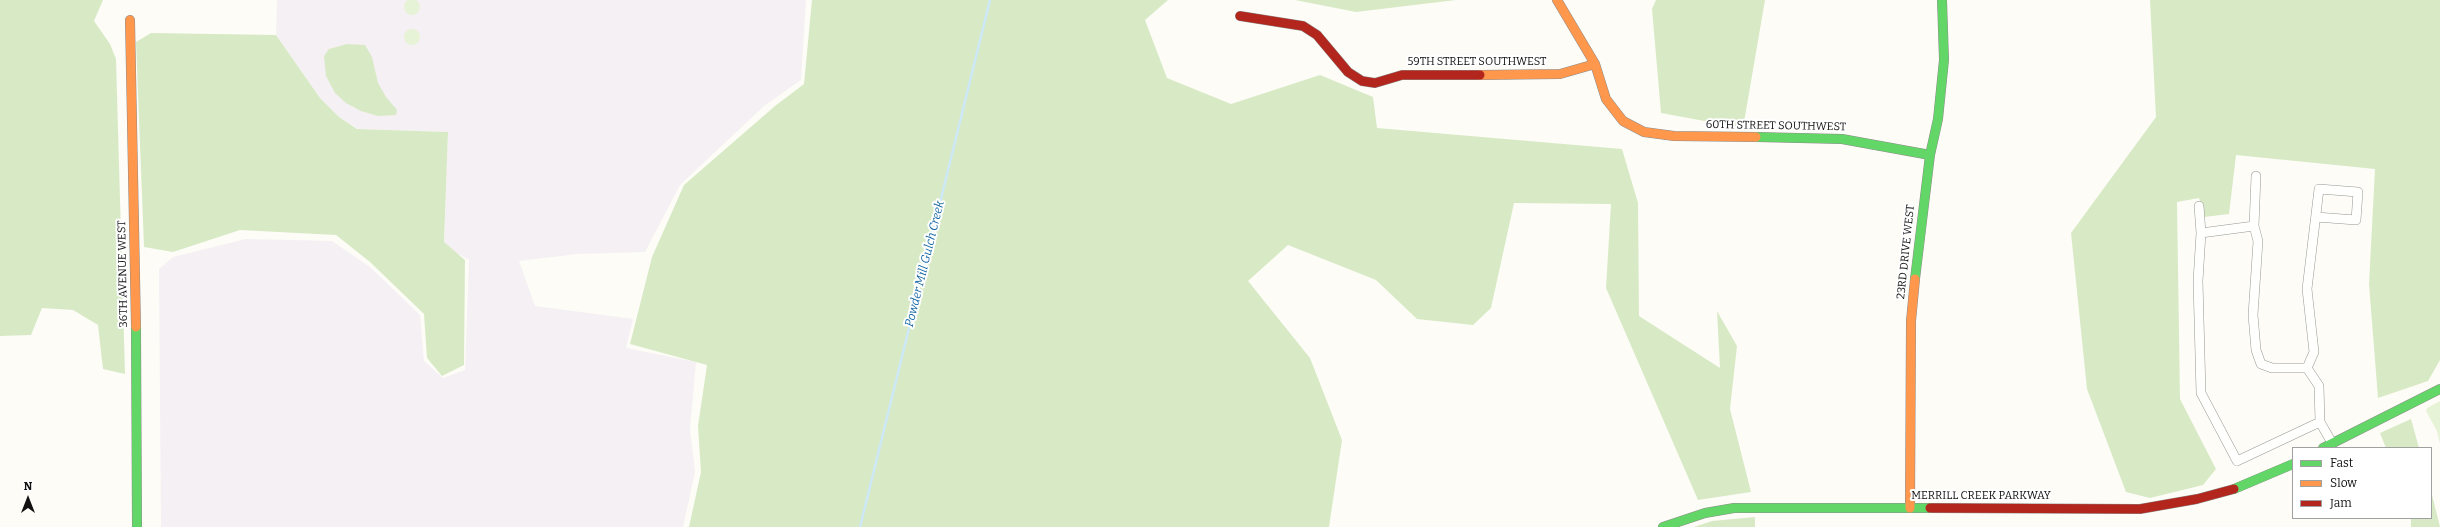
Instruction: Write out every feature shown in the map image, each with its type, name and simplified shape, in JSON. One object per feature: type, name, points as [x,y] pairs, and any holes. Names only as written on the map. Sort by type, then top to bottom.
[{"type":"street","name":"60TH STREET SOUTHWEST","points":[[1557,0],[1595,64],[1606,99],[1622,121],[1644,132],[1674,136],[1842,139],[1930,155]]},
{"type":"street","name":"23RD DRIVE WEST","points":[[1910,508],[1911,321],[1920,231],[1930,155],[1938,119],[1944,60],[1942,0]]},
{"type":"street","name":"59TH STREET SOUTHWEST","points":[[1240,16],[1303,26],[1317,35],[1348,72],[1362,81],[1375,83],[1402,74],[1560,74],[1595,64]]},
{"type":"street","name":"36TH AVENUE WEST","points":[[130,20],[135,257],[137,527]]},
{"type":"street","points":[[2256,176],[2254,226],[2258,241],[2253,315],[2256,350],[2261,364],[2272,368],[2307,368]]},
{"type":"street","points":[[2307,368],[2314,352],[2307,289],[2319,190],[2358,192],[2356,220],[2316,217]]},
{"type":"street","points":[[2199,206],[2201,233],[2198,281],[2201,393],[2237,461],[2320,422]]},
{"type":"street","points":[[2201,233],[2254,226]]},
{"type":"street","points":[[2307,368],[2319,386],[2320,422],[2332,443]]},
{"type":"street","points":[[2325,447],[2440,389]]},
{"type":"street","name":"MERRILL CREEK PARKWAY","points":[[1663,527],[1705,513],[1734,508],[2152,508],[2197,500],[2238,488],[2292,464]]},
{"type":"shaded area","points":[[277,0],[806,0],[801,80],[764,106],[680,185],[645,252],[577,254],[519,261],[535,306],[633,319],[626,348],[696,362],[690,429],[695,472],[683,527],[161,527],[159,269],[173,257],[246,239],[332,241],[370,267],[420,315],[424,361],[443,378],[465,370],[469,260],[453,251],[444,242],[448,132],[358,129],[339,117],[320,98],[276,35]]},
{"type":"green space","points":[[412,-1],[419,4],[420,7],[415,14],[412,15],[405,10],[404,7],[409,0]]},
{"type":"green space","points":[[0,0],[103,0],[94,21],[110,44],[116,59],[125,374],[103,369],[98,325],[73,310],[42,308],[31,335],[0,336]]},
{"type":"green space","points":[[812,0],[1168,0],[1145,20],[1167,78],[1231,104],[1320,75],[1373,97],[1377,128],[1622,149],[1638,203],[1639,316],[1720,368],[1717,311],[1737,346],[1730,409],[1751,492],[1698,500],[1606,288],[1611,204],[1514,203],[1491,308],[1473,325],[1417,319],[1376,280],[1288,245],[1248,281],[1310,358],[1342,440],[1329,527],[689,527],[701,472],[698,426],[707,365],[630,344],[652,257],[684,185],[775,106],[804,84]]},
{"type":"green space","points":[[1295,0],[1456,0],[1356,12]]},
{"type":"green space","points":[[1656,0],[1765,0],[1743,128],[1661,113],[1652,9]]},
{"type":"green space","points":[[2150,0],[2440,0],[2440,360],[2428,381],[2378,398],[2369,284],[2375,169],[2236,155],[2229,214],[2204,217],[2199,198],[2177,202],[2180,399],[2216,469],[2203,485],[2150,498],[2126,492],[2087,389],[2071,233],[2156,117]]},
{"type":"green space","points":[[412,29],[419,34],[420,37],[415,44],[412,45],[405,40],[404,37],[409,30]]},
{"type":"green space","points":[[151,33],[276,35],[320,98],[339,117],[357,129],[448,132],[444,242],[465,260],[464,365],[442,376],[427,358],[424,314],[370,262],[336,235],[240,230],[173,252],[144,247],[136,42]]},
{"type":"green space","points":[[347,44],[365,45],[372,57],[378,83],[386,97],[397,110],[396,115],[378,116],[361,111],[346,103],[335,93],[326,76],[324,56],[329,49]]},
{"type":"green space","points":[[2440,401],[2440,444],[2437,431],[2426,411],[2427,408]]},
{"type":"green space","points":[[2411,419],[2419,447],[2386,447],[2380,433]]},
{"type":"green space","points":[[2432,495],[2440,527],[2411,527],[2411,519],[2432,519]]},
{"type":"green space","points":[[1755,517],[1755,527],[1694,527],[1712,521]]},
{"type":"waterway","name":"Powder Mill Gulch Creek","points":[[860,527],[990,0]]},
{"type":"traffic: fast","points":[[1915,279],[1930,155],[1938,119],[1944,60],[1942,0]]},
{"type":"traffic: fast","points":[[1756,137],[1842,139],[1930,155]]},
{"type":"traffic: fast","points":[[136,327],[137,527]]},
{"type":"traffic: fast","points":[[2325,447],[2440,389]]},
{"type":"traffic: fast","points":[[2234,489],[2292,464]]},
{"type":"traffic: fast","points":[[1663,527],[1705,513],[1734,508],[1930,508]]},
{"type":"traffic: slow","points":[[1557,0],[1595,64],[1606,99],[1623,121],[1644,132],[1674,136],[1756,137]]},
{"type":"traffic: slow","points":[[130,20],[136,327]]},
{"type":"traffic: slow","points":[[1480,75],[1560,74],[1595,64]]},
{"type":"traffic: slow","points":[[1910,508],[1911,321],[1915,279]]},
{"type":"traffic: jam","points":[[1240,16],[1303,26],[1317,35],[1348,72],[1362,81],[1375,83],[1402,75],[1480,75]]},
{"type":"traffic: jam","points":[[1930,508],[2140,509],[2197,499],[2234,489]]}]
